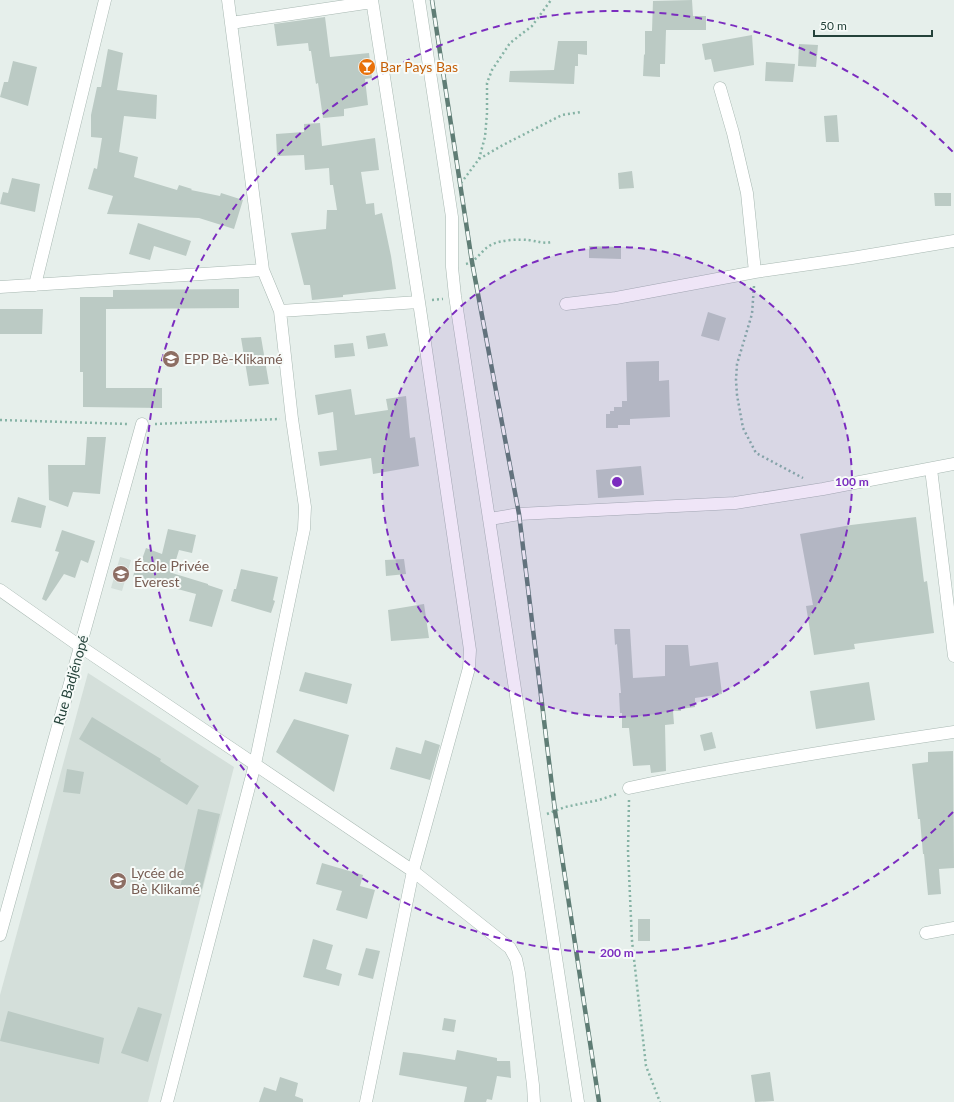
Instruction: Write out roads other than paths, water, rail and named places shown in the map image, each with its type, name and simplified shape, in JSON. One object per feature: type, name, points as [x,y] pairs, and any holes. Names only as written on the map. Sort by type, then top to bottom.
[{"type":"street","points":[[35,285],[105,0]]},
{"type":"street","points":[[167,1102],[255,764],[304,529],[305,518],[305,507],[292,419],[280,311],[263,270],[228,0]]},
{"type":"street","points":[[419,0],[452,217],[452,267],[455,296],[578,1102]]},
{"type":"street","points":[[231,23],[372,1],[419,302],[469,642],[470,659],[467,676],[413,871],[366,1102]]},
{"type":"street","points":[[720,88],[733,133],[747,194],[755,272]]},
{"type":"street","points":[[566,304],[616,298],[755,272],[852,258],[954,240]]},
{"type":"street","points":[[0,287],[263,270]]},
{"type":"street","points":[[280,311],[419,302]]},
{"type":"street","name":"Rue Badjénopé","points":[[0,936],[5,894],[81,647],[142,424]]},
{"type":"street","points":[[490,519],[518,514],[735,503],[823,489],[954,464]]},
{"type":"street","points":[[931,469],[954,656]]},
{"type":"street","points":[[0,590],[81,647],[413,871],[510,948],[516,959],[534,1102]]},
{"type":"street","points":[[629,788],[679,777],[819,752],[954,732]]},
{"type":"street","points":[[926,933],[954,928]]},
{"type":"railway","points":[[432,0],[472,262],[519,514],[555,811],[599,1102]]},
{"type":"place","name":"Bar Pays Bas","points":[[367,67]]},
{"type":"place","name":"EPP Bè-Klikamé","points":[[171,359]]},
{"type":"place","name":"École Privée Everest","points":[[121,574]]},
{"type":"place","name":"Lycée de Bè Klikamé","points":[[118,881]]}]
